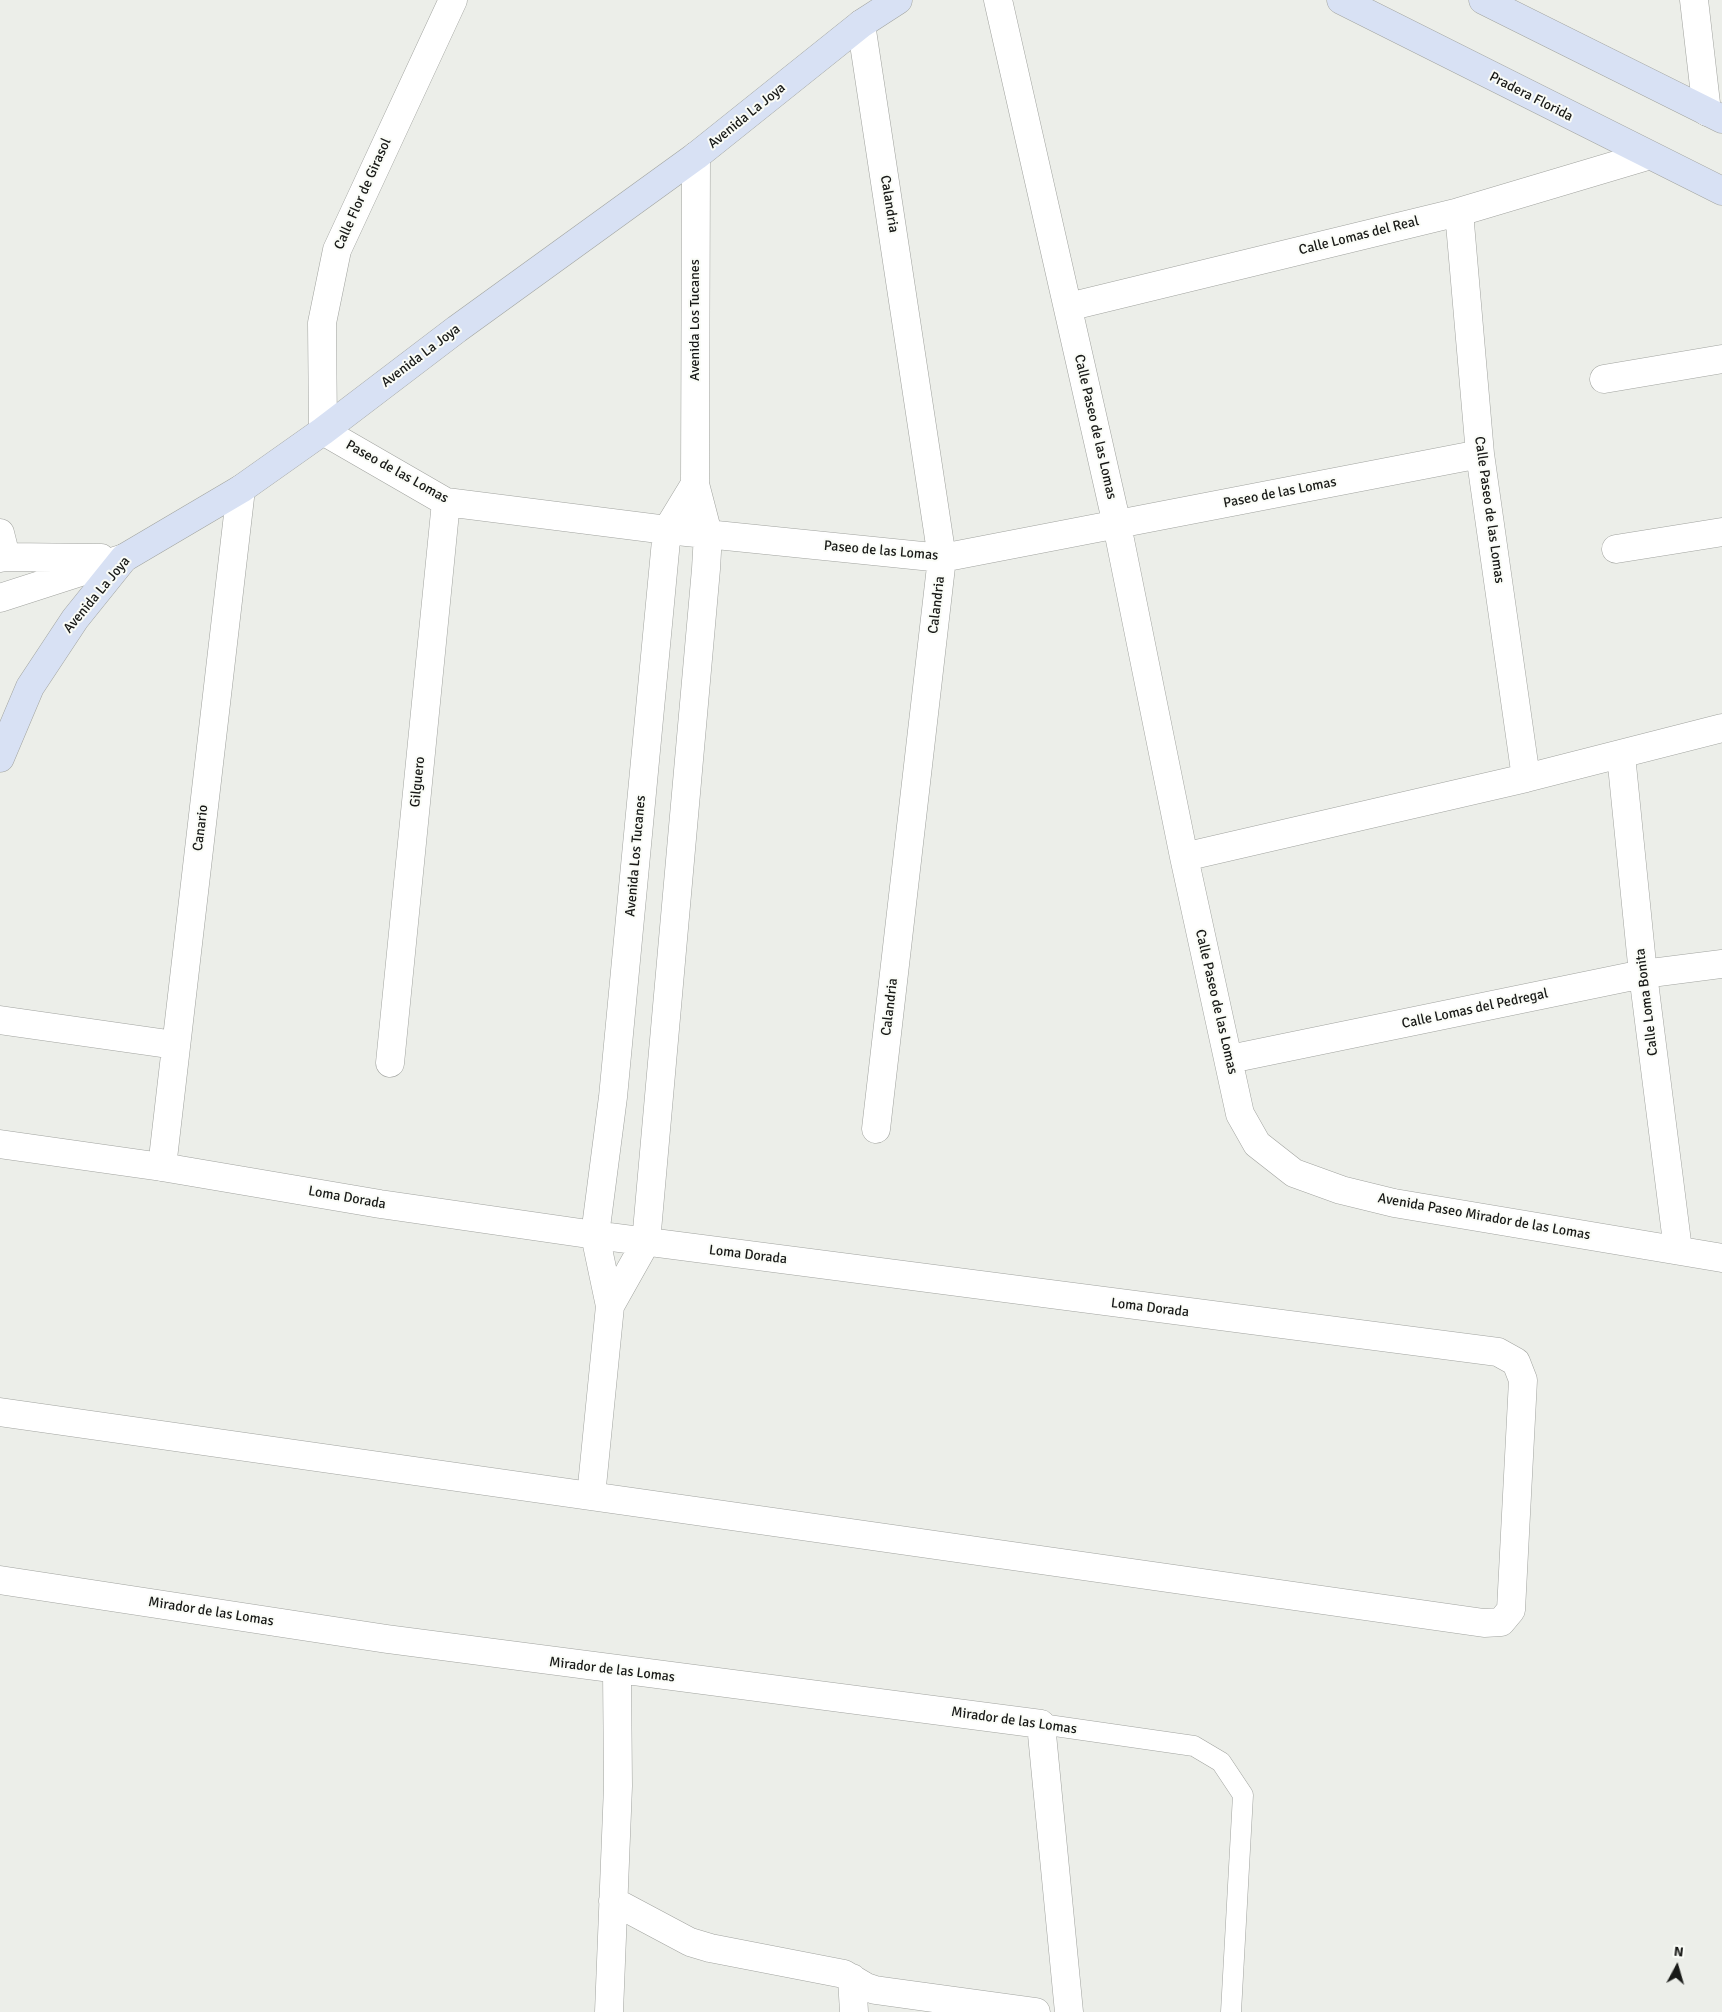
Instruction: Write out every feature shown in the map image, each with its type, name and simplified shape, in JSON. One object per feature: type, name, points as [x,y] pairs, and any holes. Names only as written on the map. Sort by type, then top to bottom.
[{"type":"main road","name":"Avenida La Joya","points":[[0,758],[30,687],[75,619],[124,558],[241,489],[323,431],[457,329],[696,156],[861,24],[898,0]]},
{"type":"main road","name":"Pradera Florida","points":[[1341,0],[1647,156],[1722,191]]},
{"type":"main road","points":[[1483,0],[1714,116]]},
{"type":"street","name":"Calle Flor de Girasol","points":[[323,431],[322,323],[337,250],[453,0]]},
{"type":"street","name":"Calle Paseo de las Lomas","points":[[998,0],[1117,525],[1184,857],[1230,1059],[1240,1114],[1257,1144]]},
{"type":"street","points":[[1694,0],[1714,116]]},
{"type":"street","name":"Calandria","points":[[861,24],[942,558],[876,1129]]},
{"type":"street","name":"Avenida Los Tucanes","points":[[646,1242],[708,534],[695,484],[696,156]]},
{"type":"street","name":"Calle Lomas del Real","points":[[1068,307],[1459,212],[1647,156]]},
{"type":"street","name":"Calle Paseo de las Lomas","points":[[1459,212],[1480,454],[1526,778]]},
{"type":"street","points":[[1604,379],[1722,358]]},
{"type":"street","name":"Paseo de las Lomas","points":[[323,431],[446,502],[668,530],[942,558],[1480,454]]},
{"type":"street","name":"Avenida Los Tucanes","points":[[594,1235],[613,1097],[668,530],[695,484]]},
{"type":"street","name":"Canario","points":[[162,1167],[241,489]]},
{"type":"street","name":"Gilguero","points":[[390,1063],[446,502]]},
{"type":"street","points":[[1616,549],[1722,532]]},
{"type":"street","points":[[1,555],[124,558]]},
{"type":"street","points":[[0,598],[124,558]]},
{"type":"street","points":[[1184,857],[1526,778],[1722,728]]},
{"type":"street","name":"Calle Loma Bonita","points":[[1621,755],[1643,974],[1678,1250]]},
{"type":"street","name":"Calle Lomas del Pedregal","points":[[1230,1059],[1643,974],[1722,964]]},
{"type":"street","points":[[0,1020],[175,1045]]},
{"type":"street","name":"Loma Dorada","points":[[0,1144],[162,1167],[380,1204],[594,1235],[1498,1352],[1516,1362],[1523,1380],[1511,1610],[1501,1622],[1484,1623],[591,1496]]},
{"type":"street","name":"Avenida Paseo Mirador de las Lomas","points":[[1257,1144],[1294,1173],[1341,1190],[1385,1201],[1722,1258]]},
{"type":"street","points":[[0,1412],[591,1496],[610,1306],[594,1235]]},
{"type":"street","points":[[610,1306],[646,1242]]},
{"type":"street","name":"Mirador de las Lomas","points":[[0,1580],[387,1639],[1041,1724]]},
{"type":"street","points":[[609,2012],[618,1786],[617,1670]]},
{"type":"street","points":[[1041,1724],[1069,2012]]},
{"type":"street","points":[[613,1900],[690,1942],[710,1948],[844,1974],[875,1990],[1036,2012]]},
{"type":"street","points":[[852,1978],[854,2012]]},
{"type":"lane","name":"Mirador de las Lomas","points":[[1041,1724],[1194,1746],[1221,1762],[1243,1795],[1231,2012]]}]
